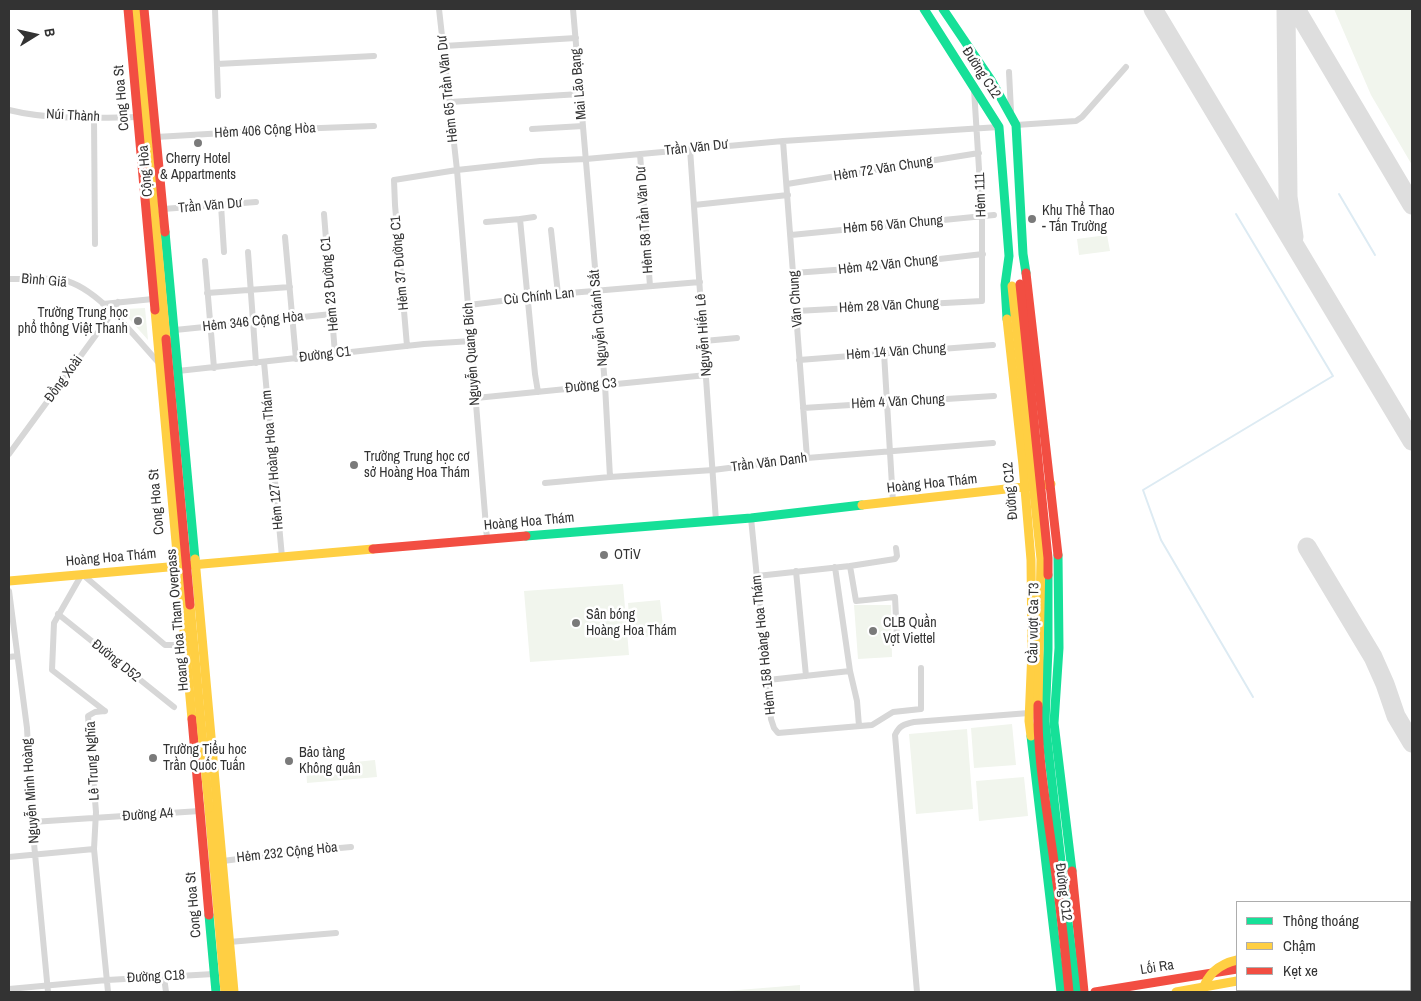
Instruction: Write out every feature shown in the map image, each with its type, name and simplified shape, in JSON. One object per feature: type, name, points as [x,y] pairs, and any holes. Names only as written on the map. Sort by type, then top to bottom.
[{"type":"main road","name":"Cong Hoa St","points":[[128,9],[184,645],[225,992]]},
{"type":"main road","name":"Cong Hoa St","points":[[136,9],[166,339]]},
{"type":"main road","name":"Cộng Hòa","points":[[144,9],[175,330]]},
{"type":"main road","name":"Đường C12","points":[[924,9],[999,127],[1009,256],[1005,285],[1007,329],[1025,487],[1031,560],[1032,650],[1029,721],[1061,992]]},
{"type":"main road","name":"Đường C12","points":[[944,9],[1016,125],[1023,254],[1030,297],[1059,560],[1059,648],[1054,723],[1084,992]]},
{"type":"main road","name":"Cầu vượt Ga T3","points":[[1023,254],[1016,285],[1040,559],[1038,721],[1045,795],[1064,933],[1069,992]]},
{"type":"main road","name":"Cầu vượt Ga T3","points":[[1009,256],[1016,285],[1048,558],[1048,649],[1045,722],[1066,887],[1076,992]]},
{"type":"main road","points":[[175,330],[234,992]]},
{"type":"main road","name":"Hoang Hoa Tham Overpass","points":[[166,339],[204,810]]},
{"type":"main road","name":"Hoàng Hoa Thám","points":[[9,581],[751,518],[1051,484]]},
{"type":"main road","points":[[172,517],[192,515]]},
{"type":"main road","points":[[182,614],[200,613]]},
{"type":"main road","name":"Cong Hoa St","points":[[204,810],[216,992]]},
{"type":"main road","points":[[1046,871],[1072,874]]},
{"type":"main road","points":[[1202,992],[1209,976],[1217,968],[1226,962],[1236,960]]},
{"type":"main road","name":"Lối Ra","points":[[1095,992],[1236,969]]},
{"type":"main road","points":[[1226,983],[1236,977]]},
{"type":"main road","name":"Lối Ra","points":[[1176,992],[1236,981]]},
{"type":"street","points":[[215,9],[218,96]]},
{"type":"street","name":"Hẻm 65 Trần Văn Dư","points":[[439,9],[457,170]]},
{"type":"street","name":"Mai Lão Bạng","points":[[573,9],[586,159]]},
{"type":"street","points":[[444,46],[576,38]]},
{"type":"street","points":[[217,64],[374,56]]},
{"type":"street","points":[[1016,125],[1076,121],[1082,117],[1126,66]]},
{"type":"street","points":[[1010,72],[1011,115]]},
{"type":"street","name":"Hẻm 111","points":[[974,89],[982,217],[982,300]]},
{"type":"street","points":[[450,102],[580,94]]},
{"type":"street","name":"Núi Thành","points":[[9,110],[46,115],[94,118],[137,117]]},
{"type":"street","points":[[94,118],[95,244]]},
{"type":"street","name":"Hẻm 406 Cộng Hòa","points":[[156,137],[374,126]]},
{"type":"street","points":[[532,128],[583,126]]},
{"type":"street","name":"Trần Văn Dư","points":[[394,180],[457,170],[540,161],[586,159],[783,141],[999,127]]},
{"type":"street","name":"Văn Chung","points":[[783,141],[807,458]]},
{"type":"street","name":"Nguyễn Hiến Lê","points":[[690,149],[716,521]]},
{"type":"street","name":"Hẻm 72 Văn Chung","points":[[787,184],[979,153]]},
{"type":"street","name":"Hẻm 58 Trần Văn Dư","points":[[640,154],[650,286]]},
{"type":"street","name":"Nguyễn Chánh Sắt","points":[[586,159],[610,477]]},
{"type":"street","name":"Nguyễn Quang Bích","points":[[457,170],[487,539]]},
{"type":"street","name":"Hẻm 37 Đường C1","points":[[394,180],[408,346]]},
{"type":"street","points":[[694,205],[788,195]]},
{"type":"street","name":"Trần Văn Dư","points":[[163,209],[256,202]]},
{"type":"street","points":[[221,205],[224,252]]},
{"type":"street","name":"Hẻm 23 Đường C1","points":[[324,214],[335,354]]},
{"type":"street","name":"Hẻm 56 Văn Chung","points":[[791,235],[994,215]]},
{"type":"street","points":[[486,222],[534,217]]},
{"type":"street","points":[[520,219],[538,392]]},
{"type":"street","points":[[551,230],[558,294]]},
{"type":"street","points":[[286,237],[296,359]]},
{"type":"street","name":"Hẻm 127 Hoàng Hoa Thám","points":[[248,252],[253,322],[260,363],[282,557]]},
{"type":"street","name":"Hẻm 42 Văn Chung","points":[[794,273],[861,268],[983,254]]},
{"type":"street","points":[[205,261],[214,368]]},
{"type":"street","name":"Bình Giã","points":[[9,279],[64,280],[90,292],[159,363]]},
{"type":"street","name":"Cù Chính Lan","points":[[469,305],[597,290],[700,282]]},
{"type":"street","points":[[207,293],[290,287]]},
{"type":"street","points":[[103,304],[153,298]]},
{"type":"street","name":"Hẻm 28 Văn Chung","points":[[796,311],[982,300]]},
{"type":"street","name":"Đồng Xoài","points":[[9,454],[112,313],[118,302]]},
{"type":"street","name":"Hẻm 346 Cộng Hòa","points":[[175,330],[332,314]]},
{"type":"street","points":[[704,341],[737,338]]},
{"type":"street","name":"Đường C1","points":[[178,371],[408,346],[472,341]]},
{"type":"street","name":"Hẻm 14 Văn Chung","points":[[799,360],[993,345]]},
{"type":"street","points":[[884,353],[893,502]]},
{"type":"street","name":"Đường C3","points":[[476,398],[707,375]]},
{"type":"street","name":"Hẻm 4 Văn Chung","points":[[803,408],[994,396]]},
{"type":"street","name":"Trần Văn Danh","points":[[545,483],[713,470],[807,458],[993,443]]},
{"type":"street","name":"Hẻm 158 Hoàng Hoa Thám","points":[[751,518],[772,719],[774,728],[778,733],[872,725],[893,712],[921,709],[921,668]]},
{"type":"street","points":[[757,576],[895,559],[896,548]]},
{"type":"street","points":[[850,566],[856,601],[895,597],[897,638]]},
{"type":"street","points":[[835,567],[850,671],[857,701],[859,726]]},
{"type":"street","points":[[796,571],[806,676]]},
{"type":"street","points":[[82,574],[164,645],[184,645]]},
{"type":"street","name":"Lê Trung Nghĩa","points":[[82,574],[58,614],[54,626],[52,670],[105,711],[95,712],[88,716],[95,818],[94,849],[108,992]]},
{"type":"street","name":"Nguyễn Minh Hoàng","points":[[9,591],[27,728],[32,822],[48,989]]},
{"type":"street","name":"Đường D52","points":[[58,614],[174,707]]},
{"type":"street","points":[[9,657],[17,656]]},
{"type":"street","points":[[768,680],[850,671]]},
{"type":"street","points":[[916,992],[895,735],[902,725],[914,722],[1029,713]]},
{"type":"street","name":"Đường A4","points":[[32,822],[204,810]]},
{"type":"street","name":"Hẻm 232 Cộng Hòa","points":[[223,860],[350,847]]},
{"type":"street","points":[[9,857],[94,849]]},
{"type":"street","points":[[229,942],[336,933]]},
{"type":"street","name":"Đường C18","points":[[9,989],[48,989],[106,980],[214,974]]},
{"type":"street","points":[[164,977],[166,992]]},
{"type":"shaded area","points":[[1334,9],[1412,9],[1412,165],[1371,95]]},
{"type":"shaded area","points":[[1107,235],[1110,251],[1079,255],[1077,239]]},
{"type":"shaded area","points":[[145,308],[148,340],[123,312],[125,309]]},
{"type":"shaded area","name":"Sân bóng Hoàng Hoa Thám","points":[[623,584],[629,655],[530,662],[524,591]]},
{"type":"shaded area","points":[[660,600],[664,635],[631,638],[628,603]]},
{"type":"shaded area","name":"CLB Quần Vợt Viettel","points":[[854,605],[891,605],[892,657],[858,659]]},
{"type":"shaded area","points":[[1012,724],[1016,765],[974,768],[971,728]]},
{"type":"shaded area","points":[[967,729],[973,809],[916,814],[909,734]]},
{"type":"shaded area","points":[[375,760],[377,777],[307,783],[306,767]]},
{"type":"shaded area","points":[[1024,777],[1028,816],[979,821],[976,781]]},
{"type":"shaded area","points":[[800,985],[800,992],[714,992]]},
{"type":"waterway","points":[[1339,194],[1375,255]]},
{"type":"waterway","points":[[1236,214],[1333,376],[1143,490],[1161,540],[1253,697]]},
{"type":"taxiway","points":[[1153,9],[1412,441]]},
{"type":"taxiway","points":[[1286,9],[1288,197],[1294,237]]},
{"type":"taxiway","points":[[1296,9],[1412,205]]},
{"type":"taxiway","points":[[1307,547],[1373,657],[1396,716],[1412,743]]},
{"type":"traffic: fast","points":[[924,9],[999,127],[1009,256],[1005,285],[1007,319]]},
{"type":"traffic: fast","points":[[943,9],[991,80],[1016,125],[1023,254],[1026,273]]},
{"type":"traffic: fast","points":[[165,232],[195,559]]},
{"type":"traffic: fast","points":[[526,536],[751,518],[862,505]]},
{"type":"traffic: fast","points":[[1058,555],[1059,648],[1054,723],[1072,871]]},
{"type":"traffic: fast","points":[[1048,575],[1048,649],[1045,722],[1076,992]]},
{"type":"traffic: fast","points":[[1031,736],[1061,992]]},
{"type":"traffic: fast","points":[[209,915],[216,992]]},
{"type":"traffic: slow","points":[[136,9],[166,339]]},
{"type":"traffic: slow","points":[[1012,286],[1041,559],[1038,705]]},
{"type":"traffic: slow","points":[[155,310],[192,719]]},
{"type":"traffic: slow","points":[[1007,319],[1031,560],[1032,650],[1029,721],[1031,736]]},
{"type":"traffic: slow","points":[[862,505],[1051,484]]},
{"type":"traffic: slow","points":[[9,581],[373,549]]},
{"type":"traffic: slow","points":[[195,559],[234,992]]},
{"type":"traffic: slow","points":[[190,605],[209,808]]},
{"type":"traffic: slow","points":[[209,808],[225,992]]},
{"type":"traffic: slow","points":[[1202,992],[1207,980],[1219,967],[1236,960]]},
{"type":"traffic: slow","points":[[1176,992],[1236,981]]},
{"type":"traffic: jam","points":[[128,9],[155,310]]},
{"type":"traffic: jam","points":[[144,9],[165,232]]},
{"type":"traffic: jam","points":[[1026,273],[1058,555]]},
{"type":"traffic: jam","points":[[1020,284],[1048,558],[1048,575]]},
{"type":"traffic: jam","points":[[166,339],[190,605]]},
{"type":"traffic: jam","points":[[373,549],[526,536]]},
{"type":"traffic: jam","points":[[1038,705],[1041,769],[1063,932],[1069,992]]},
{"type":"traffic: jam","points":[[192,719],[209,915]]},
{"type":"traffic: jam","points":[[1072,871],[1084,992]]},
{"type":"traffic: jam","points":[[1095,992],[1236,969]]},
{"type":"place","name":"Cherry Hotel & Appartments","points":[[198,143]]},
{"type":"place","name":"Khu Thể Thao - Tấn Trường","points":[[1032,219]]},
{"type":"place","name":"Trường Trung học phổ thông Việt Thanh","points":[[138,321]]},
{"type":"place","name":"Trường Trung học cơ sở Hoàng Hoa Thám","points":[[354,465]]},
{"type":"place","name":"OTiV","points":[[604,555]]},
{"type":"place","name":"Sân bóng Hoàng Hoa Thám","points":[[576,623]]},
{"type":"place","name":"CLB Quần Vợt Viettel","points":[[873,631]]},
{"type":"place","name":"Trường Tiểu học Trần Quốc Tuấn","points":[[153,758]]},
{"type":"place","name":"Bảo tàng Không quân","points":[[289,761]]}]
